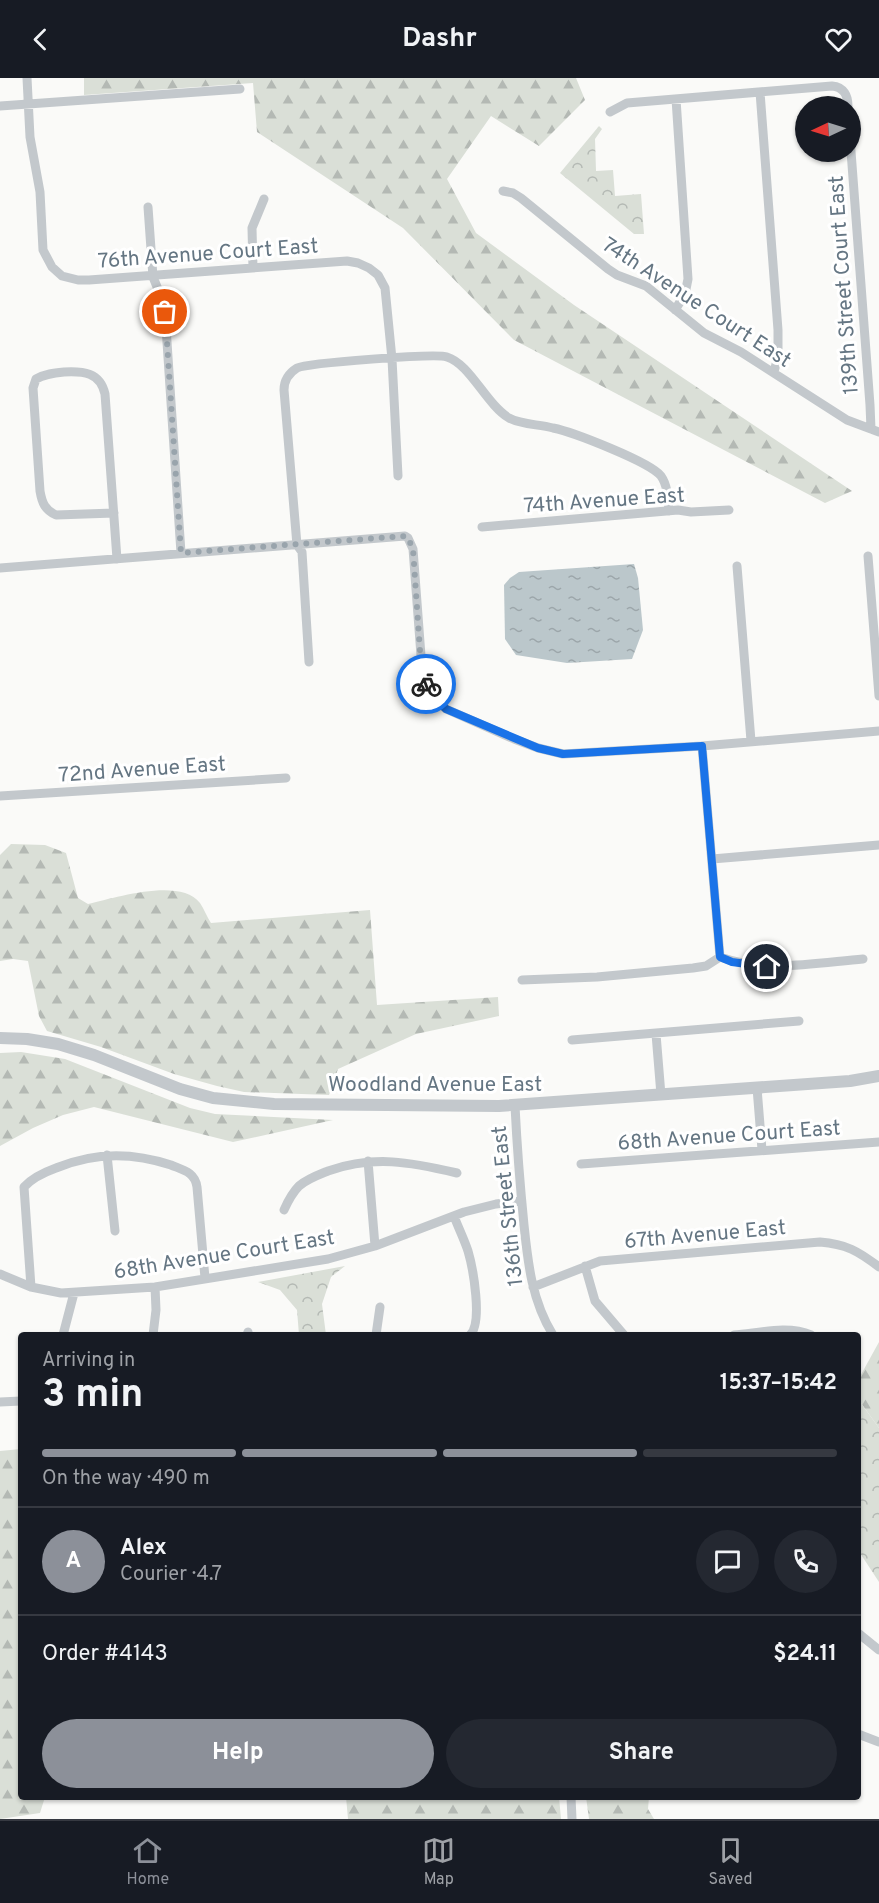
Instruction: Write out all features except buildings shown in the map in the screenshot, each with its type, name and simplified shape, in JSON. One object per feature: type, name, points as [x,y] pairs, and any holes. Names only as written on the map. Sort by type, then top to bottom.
[{"type":"street","points":[[27,78],[27,103]]},
{"type":"street","points":[[610,111],[627,103],[832,86],[842,90],[847,96]]},
{"type":"street","points":[[0,106],[240,89]]},
{"type":"street","points":[[760,92],[778,330],[778,356],[774,372]]},
{"type":"street","points":[[675,310],[685,294],[688,279],[676,99]]},
{"type":"street","name":"76th Avenue Court East","points":[[27,103],[30,137],[40,192],[43,250],[49,262],[62,276],[78,280],[358,262],[383,282],[392,359]]},
{"type":"street","name":"139th Street Court East","points":[[852,162],[870,405],[875,430]]},
{"type":"street","name":"74th Avenue Court East","points":[[503,191],[521,198],[617,275],[646,286],[704,333],[723,341],[848,420],[875,430]]},
{"type":"street","points":[[253,268],[252,228],[264,200]]},
{"type":"street","points":[[148,207],[153,276],[165,312],[181,553]]},
{"type":"street","points":[[309,662],[302,552],[297,545],[284,390],[286,380],[297,368],[312,364],[436,356],[451,358],[473,379],[492,404],[509,418],[520,423],[551,427],[580,435],[658,473],[666,488],[669,511]]},
{"type":"street","points":[[392,359],[398,476]]},
{"type":"street","points":[[114,513],[56,515],[50,512],[42,501],[34,383],[36,379],[49,374],[78,371],[92,374],[104,386],[114,513],[117,559]]},
{"type":"street","name":"74th Avenue East","points":[[482,528],[669,511],[729,510]]},
{"type":"street","points":[[0,568],[401,536],[408,538],[413,549],[422,669],[429,691],[439,704],[457,715],[514,739],[563,754],[702,746],[879,731]]},
{"type":"street","points":[[868,556],[879,696]]},
{"type":"street","points":[[737,566],[751,741]]},
{"type":"street","points":[[702,746],[720,957]]},
{"type":"street","name":"72nd Avenue East","points":[[0,796],[286,778]]},
{"type":"street","points":[[712,859],[879,845]]},
{"type":"street","points":[[720,957],[732,962],[767,967],[863,959]]},
{"type":"street","points":[[522,980],[597,977],[693,968],[706,966],[720,957]]},
{"type":"street","points":[[572,1040],[799,1021]]},
{"type":"street","points":[[656,1034],[661,1095]]},
{"type":"street","name":"Woodland Avenue East","points":[[0,1038],[58,1044],[94,1055],[180,1089],[228,1100],[274,1104],[515,1106],[850,1081],[879,1076]]},
{"type":"street","points":[[757,1088],[762,1150]]},
{"type":"street","name":"136th Street East","points":[[515,1106],[521,1201],[528,1263],[542,1314],[551,1332]]},
{"type":"street","name":"68th Avenue Court East","points":[[581,1164],[879,1142]]},
{"type":"street","points":[[107,1155],[115,1231]]},
{"type":"street","points":[[31,1287],[25,1184],[65,1164],[107,1155],[142,1157],[191,1173],[196,1180],[205,1278]]},
{"type":"street","points":[[368,1161],[375,1246]]},
{"type":"street","name":"68th Avenue Court East","points":[[284,1210],[291,1196],[306,1181],[336,1168],[368,1161],[410,1162],[457,1173]]},
{"type":"street","name":"68th Avenue Court East","points":[[0,1274],[31,1287],[52,1292],[74,1293],[155,1287],[309,1263],[375,1246],[485,1206],[521,1201]]},
{"type":"street","points":[[454,1216],[471,1264],[476,1322],[471,1332]]},
{"type":"street","name":"67th Avenue East","points":[[533,1287],[600,1261],[820,1242],[839,1244],[857,1251],[879,1267]]},
{"type":"street","points":[[585,1266],[595,1301],[621,1332]]},
{"type":"street","points":[[153,1332],[156,1310],[155,1287]]},
{"type":"street","points":[[64,1332],[74,1293]]},
{"type":"street","points":[[376,1332],[380,1307]]},
{"type":"street","points":[[767,1332],[789,1330],[803,1332]]},
{"type":"street","points":[[0,1402],[18,1401]]},
{"type":"street","points":[[861,1636],[879,1650]]},
{"type":"street","points":[[861,1735],[879,1742]]},
{"type":"street","points":[[571,1800],[572,1819]]},
{"type":"green space","points":[[84,78],[576,78],[585,100],[539,146],[491,116],[447,179],[476,233],[574,305],[852,491],[825,503],[514,340],[403,228],[257,132],[253,83],[84,95]]},
{"type":"green space","points":[[599,126],[602,129],[595,139],[596,171],[613,170],[615,196],[641,194],[644,234],[634,234],[560,173]]},
{"type":"green space","points":[[11,844],[45,845],[66,853],[78,898],[88,904],[147,891],[178,891],[191,895],[200,903],[211,923],[370,910],[377,1005],[498,997],[499,1016],[416,1034],[338,1069],[329,1095],[244,1092],[217,1086],[174,1074],[101,1047],[47,1031],[39,1016],[28,961],[13,959],[0,961],[0,855]]},
{"type":"green space","points":[[21,1052],[65,1059],[190,1108],[215,1114],[333,1120],[233,1142],[94,1107],[63,1115],[0,1146],[0,1053]]},
{"type":"green space","points":[[345,1266],[331,1277],[322,1304],[326,1332],[299,1332],[297,1310],[280,1290],[258,1282]]},
{"type":"green space","points":[[879,1342],[879,1428],[861,1403],[861,1375]]},
{"type":"green space","points":[[861,1403],[879,1428],[879,1582],[861,1555]]},
{"type":"green space","points":[[18,1449],[18,1800],[44,1800],[40,1813],[0,1819],[0,1451]]},
{"type":"green space","points":[[346,1800],[559,1800],[561,1819],[348,1819]]},
{"type":"green space","points":[[586,1800],[649,1800],[648,1809],[654,1819],[589,1819]]},
{"type":"water","points":[[634,564],[638,578],[643,630],[632,659],[567,663],[516,655],[505,639],[504,585],[519,572]]},
{"type":"way so far","points":[[165,312],[181,553],[405,536],[413,549],[420,651],[426,684]]},
{"type":"route","points":[[426,684],[439,704],[457,715],[538,748],[563,754],[702,746],[720,957],[732,962],[767,967]]}]
